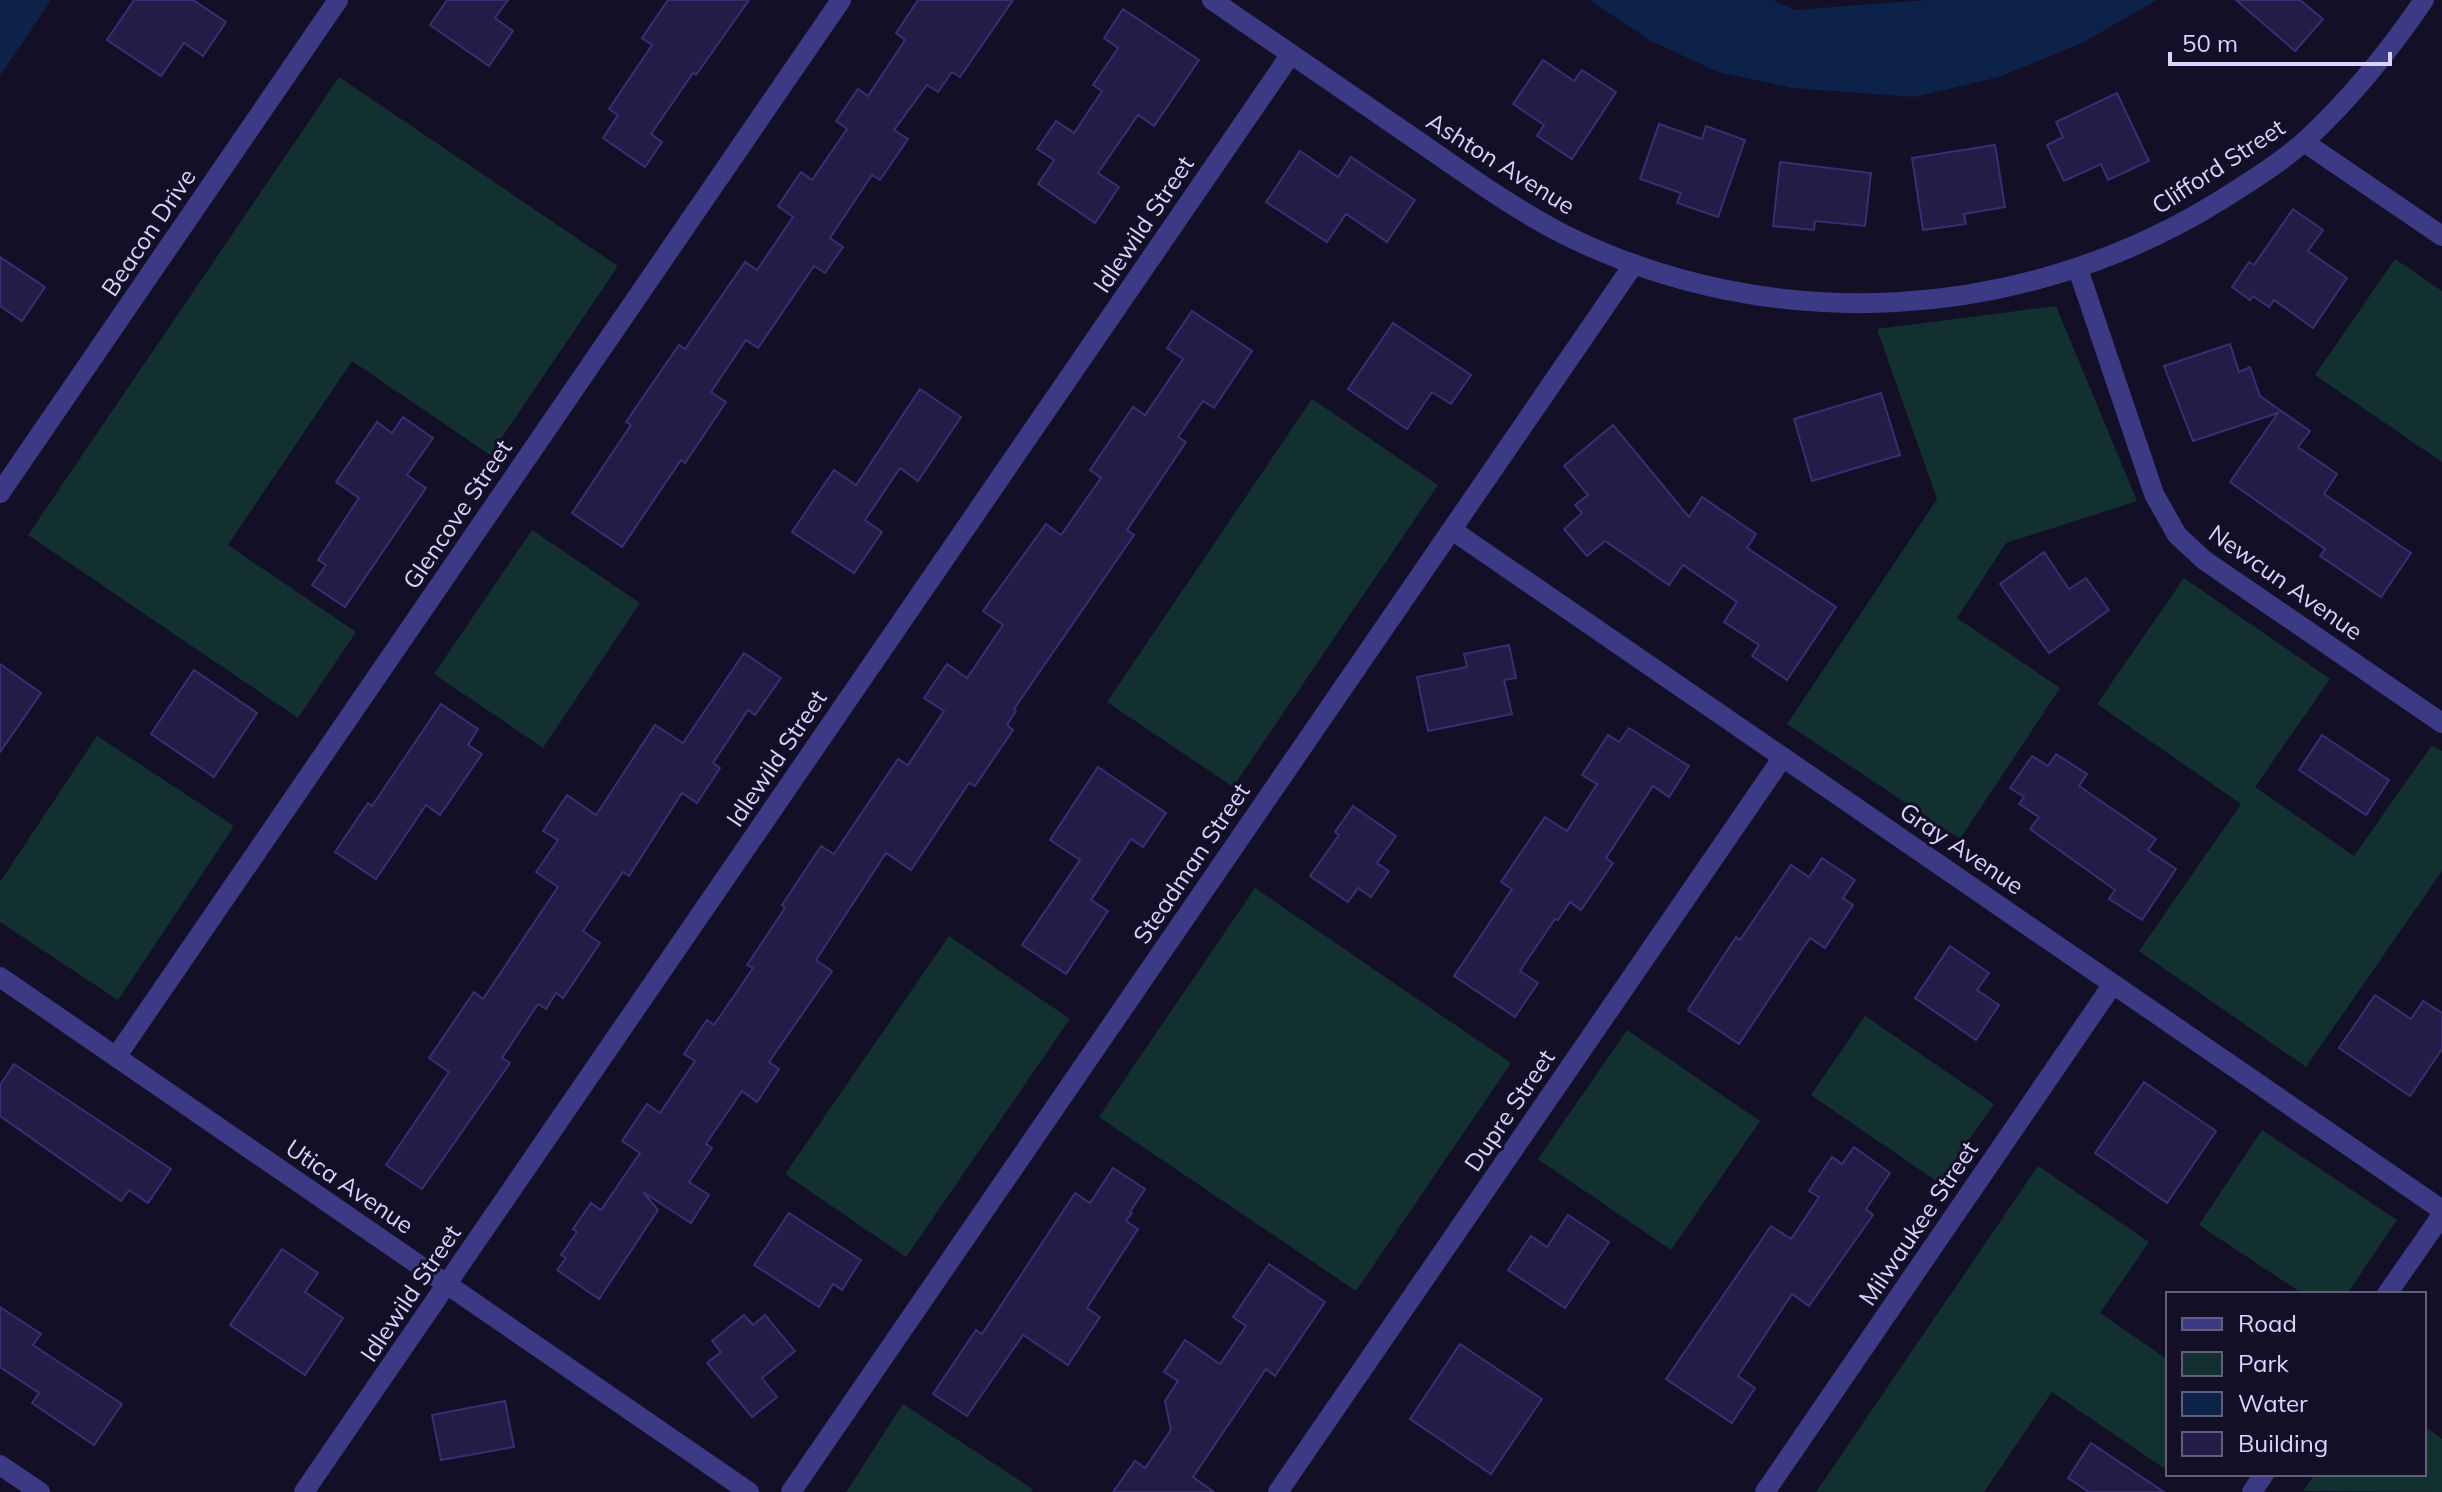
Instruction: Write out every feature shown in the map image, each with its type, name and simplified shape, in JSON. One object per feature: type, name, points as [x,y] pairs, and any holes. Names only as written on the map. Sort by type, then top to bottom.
[{"type":"street","name":"Beacon Drive","points":[[0,493],[338,0]]},
{"type":"street","name":"Glencove Street","points":[[116,1057],[841,0]]},
{"type":"street","name":"Ashton Avenue","points":[[1212,0],[1523,212],[1564,234],[1634,264],[1678,278],[1770,298],[1863,304],[1956,298],[2002,290],[2078,269]]},
{"type":"street","name":"Clifford Street","points":[[2078,269],[2195,217],[2304,142],[2371,71],[2424,0]]},
{"type":"street","name":"Idlewild Street","points":[[304,1492],[1291,54]]},
{"type":"street","points":[[2304,142],[2442,236]]},
{"type":"street","name":"Steadman Street","points":[[791,1492],[1634,264]]},
{"type":"street","name":"Newcun Avenue","points":[[2078,269],[2154,494],[2177,535],[2204,560],[2442,723]]},
{"type":"street","name":"Gray Avenue","points":[[1452,530],[2442,1212]]},
{"type":"street","name":"Dupre Street","points":[[1278,1492],[1783,757]]},
{"type":"street","name":"Utica Avenue","points":[[0,977],[749,1492]]},
{"type":"street","name":"Milwaukee Street","points":[[1765,1492],[2113,984]]},
{"type":"street","points":[[2388,1292],[2442,1212]]},
{"type":"street","points":[[0,1465],[40,1492]]},
{"type":"green space","points":[[339,77],[618,266],[490,455],[352,361],[228,545],[356,632],[298,718],[28,535]]},
{"type":"green space","points":[[2395,259],[2442,291],[2442,462],[2315,375]]},
{"type":"green space","points":[[2056,306],[2137,501],[2006,543],[1957,618],[2060,688],[1960,839],[1787,724],[1937,499],[1877,329]]},
{"type":"green space","points":[[1312,399],[1438,485],[1233,787],[1107,702]]},
{"type":"green space","points":[[532,530],[640,603],[543,748],[434,674]]},
{"type":"green space","points":[[2184,578],[2330,679],[2255,787],[2354,856],[2432,745],[2442,751],[2442,871],[2306,1067],[2139,951],[2241,804],[2097,704]]},
{"type":"green space","points":[[97,736],[234,826],[118,1000],[0,922],[0,882]]},
{"type":"green space","points":[[1255,888],[1511,1063],[1356,1291],[1099,1117]]},
{"type":"green space","points":[[949,936],[1070,1019],[906,1257],[785,1174]]},
{"type":"green space","points":[[1865,1016],[1994,1104],[1939,1183],[1811,1095]]},
{"type":"green space","points":[[1627,1030],[1760,1121],[1671,1250],[1538,1159]]},
{"type":"green space","points":[[2262,1130],[2397,1220],[2348,1292],[2300,1292],[2199,1225]]},
{"type":"green space","points":[[2038,1166],[2149,1242],[2100,1313],[2166,1359],[2166,1470],[2052,1392],[1984,1492],[1816,1492]]},
{"type":"green space","points":[[903,1404],[1033,1489],[1031,1492],[846,1492]]},
{"type":"green space","points":[[2426,1427],[2442,1439],[2442,1492],[2303,1491],[2314,1476],[2426,1476]]},
{"type":"water","points":[[0,0],[51,0],[0,76]]},
{"type":"water","points":[[1589,0],[1773,0],[1795,10],[1926,0],[2157,0],[2082,43],[1999,77],[1914,97],[1793,88],[1718,72],[1651,41]]},
{"type":"building","points":[[134,0],[193,0],[226,22],[203,56],[184,43],[161,76],[107,40]]},
{"type":"building","points":[[447,0],[508,0],[495,18],[513,31],[489,66],[430,25]]},
{"type":"building","points":[[668,0],[749,0],[651,134],[662,142],[645,167],[603,138],[618,115],[609,109],[652,45],[642,38]]},
{"type":"building","points":[[918,0],[1013,0],[960,77],[952,72],[938,92],[927,85],[894,130],[908,139],[880,180],[872,175],[830,238],[843,247],[825,273],[814,266],[758,348],[746,340],[711,392],[726,402],[685,463],[681,460],[622,547],[572,513],[631,425],[626,422],[679,345],[685,349],[745,262],[757,270],[793,217],[778,206],[801,172],[812,180],[847,129],[836,121],[858,89],[868,96],[905,40],[896,33]]},
{"type":"building","points":[[2236,0],[2300,0],[2323,19],[2295,51]]},
{"type":"building","points":[[1123,9],[1199,60],[1154,126],[1138,115],[1098,173],[1119,187],[1095,223],[1038,184],[1054,160],[1037,149],[1056,121],[1074,133],[1102,91],[1093,85],[1118,48],[1104,38]]},
{"type":"building","points":[[1543,60],[1574,81],[1582,70],[1616,92],[1572,159],[1537,136],[1544,125],[1513,104]]},
{"type":"building","points":[[2117,93],[2149,161],[2108,180],[2101,164],[2064,181],[2047,145],[2063,137],[2056,122]]},
{"type":"building","points":[[1659,124],[1702,139],[1706,126],[1745,140],[1718,217],[1677,203],[1681,193],[1640,179]]},
{"type":"building","points":[[1995,145],[2005,207],[1964,214],[1966,224],[1923,230],[1912,158]]},
{"type":"building","points":[[1300,151],[1338,177],[1351,157],[1415,200],[1387,242],[1346,214],[1327,242],[1266,202]]},
{"type":"building","points":[[1780,162],[1871,173],[1865,226],[1815,221],[1814,230],[1773,226]]},
{"type":"building","points":[[2293,209],[2323,230],[2308,251],[2347,278],[2313,328],[2274,300],[2269,307],[2253,296],[2250,300],[2232,287],[2249,262],[2254,265]]},
{"type":"building","points":[[0,257],[45,287],[22,321],[0,306]]},
{"type":"building","points":[[1192,311],[1252,351],[1214,408],[1203,401],[1178,437],[1186,442],[1127,530],[1134,535],[1014,709],[1016,711],[1007,725],[1013,730],[975,786],[969,783],[911,870],[886,853],[816,960],[832,971],[769,1062],[779,1069],[757,1102],[742,1091],[706,1144],[712,1148],[689,1182],[709,1195],[691,1223],[643,1192],[658,1210],[599,1299],[557,1270],[566,1258],[561,1255],[577,1232],[573,1229],[591,1203],[601,1210],[640,1153],[622,1141],[647,1104],[660,1113],[695,1061],[684,1054],[707,1020],[714,1025],[753,968],[747,965],[821,846],[834,854],[898,759],[908,765],[944,711],[924,698],[947,664],[967,678],[1003,625],[983,611],[1046,524],[1061,535],[1101,478],[1090,470],[1133,407],[1145,415],[1183,359],[1167,348]]},
{"type":"building","points":[[1393,323],[1471,375],[1451,404],[1432,392],[1407,429],[1348,389]]},
{"type":"building","points":[[2230,344],[2239,372],[2250,367],[2260,396],[2310,431],[2298,447],[2337,474],[2324,494],[2411,553],[2381,597],[2320,556],[2325,549],[2230,482],[2278,413],[2193,441],[2164,366]]},
{"type":"building","points":[[920,389],[961,417],[918,481],[900,468],[865,520],[882,532],[854,573],[792,532],[834,470],[856,485]]},
{"type":"building","points":[[1881,393],[1900,455],[1812,481],[1794,419]]},
{"type":"building","points":[[403,417],[433,438],[407,475],[426,488],[345,607],[312,585],[326,565],[318,560],[359,498],[336,482],[377,422],[392,433]]},
{"type":"building","points":[[1613,425],[1689,517],[1702,497],[1756,534],[1747,548],[1836,607],[1787,680],[1752,656],[1759,645],[1724,622],[1737,602],[1683,565],[1669,585],[1605,541],[1587,556],[1564,529],[1582,513],[1575,505],[1588,495],[1564,466]]},
{"type":"building","points":[[2044,552],[2069,589],[2086,578],[2109,610],[2049,653],[2000,584]]},
{"type":"building","points":[[1509,645],[1516,678],[1504,680],[1512,714],[1428,731],[1417,677],[1467,667],[1464,654]]},
{"type":"building","points":[[744,653],[781,678],[755,715],[748,710],[713,763],[720,768],[697,803],[682,793],[629,876],[623,872],[583,931],[600,943],[563,998],[556,993],[546,1009],[538,1004],[502,1058],[510,1063],[422,1189],[386,1165],[449,1072],[429,1058],[474,992],[483,999],[558,887],[536,872],[558,840],[543,831],[567,795],[596,815],[655,725],[683,743]]},
{"type":"building","points":[[0,664],[41,693],[0,752]]},
{"type":"building","points":[[194,670],[257,713],[214,777],[151,734]]},
{"type":"building","points":[[441,704],[478,729],[468,745],[482,754],[440,815],[426,805],[376,879],[335,852],[368,803],[372,806]]},
{"type":"building","points":[[1629,728],[1689,766],[1669,797],[1653,786],[1606,858],[1613,863],[1581,910],[1570,902],[1558,920],[1555,919],[1520,971],[1538,983],[1515,1017],[1454,976],[1512,889],[1501,882],[1545,817],[1567,831],[1597,784],[1582,775],[1608,735],[1619,742]]},
{"type":"building","points":[[2322,735],[2389,780],[2366,815],[2299,770]]},
{"type":"building","points":[[2056,754],[2087,774],[2079,786],[2156,839],[2148,850],[2176,869],[2142,920],[2109,899],[2115,890],[2030,829],[2039,817],[2019,804],[2024,797],[2010,788],[2032,756],[2048,766]]},
{"type":"building","points":[[1098,767],[1166,813],[1143,847],[1131,839],[1091,900],[1108,911],[1066,974],[1022,945],[1080,860],[1050,840]]},
{"type":"building","points":[[1353,806],[1396,836],[1377,863],[1389,871],[1371,897],[1358,888],[1348,902],[1310,876],[1339,835],[1335,832]]},
{"type":"building","points":[[1822,858],[1855,880],[1843,898],[1853,905],[1825,948],[1810,938],[1739,1044],[1688,1010],[1736,937],[1740,940],[1791,865],[1809,877]]},
{"type":"building","points":[[1950,946],[1989,973],[1977,990],[1999,1005],[1976,1040],[1915,998]]},
{"type":"building","points":[[2375,995],[2411,1019],[2423,1001],[2442,1013],[2442,1049],[2410,1096],[2339,1048]]},
{"type":"building","points":[[14,1064],[171,1169],[148,1203],[129,1190],[121,1201],[0,1116],[0,1085]]},
{"type":"building","points":[[2144,1082],[2216,1131],[2167,1203],[2095,1153]]},
{"type":"building","points":[[1854,1147],[1890,1173],[1866,1209],[1873,1215],[1809,1306],[1792,1294],[1738,1376],[1755,1388],[1732,1423],[1666,1379],[1771,1226],[1791,1239],[1819,1197],[1809,1191],[1832,1157],[1842,1164]]},
{"type":"building","points":[[1113,1168],[1145,1189],[1126,1221],[1138,1229],[1087,1308],[1100,1317],[1068,1365],[1023,1335],[967,1416],[933,1394],[976,1330],[982,1334],[1075,1193],[1090,1203]]},
{"type":"building","points":[[789,1213],[861,1260],[842,1290],[833,1284],[819,1307],[754,1265]]},
{"type":"building","points":[[1568,1215],[1609,1242],[1565,1308],[1508,1270],[1531,1236],[1547,1247]]},
{"type":"building","points":[[282,1249],[318,1273],[305,1292],[343,1318],[305,1375],[230,1325]]},
{"type":"building","points":[[1269,1264],[1325,1302],[1275,1376],[1266,1369],[1193,1477],[1214,1492],[1113,1492],[1135,1461],[1145,1468],[1171,1430],[1165,1401],[1178,1381],[1164,1372],[1185,1340],[1220,1364],[1246,1326],[1233,1317]]},
{"type":"building","points":[[0,1307],[41,1334],[33,1345],[122,1404],[94,1445],[32,1403],[39,1393],[0,1367]]},
{"type":"building","points":[[744,1315],[753,1325],[765,1315],[795,1351],[762,1378],[777,1397],[752,1417],[707,1363],[721,1352],[712,1341]]},
{"type":"building","points":[[1460,1344],[1542,1399],[1491,1474],[1410,1419]]},
{"type":"building","points":[[505,1401],[514,1447],[441,1460],[432,1415]]},
{"type":"building","points":[[2091,1443],[2164,1492],[2089,1492],[2068,1478]]}]
